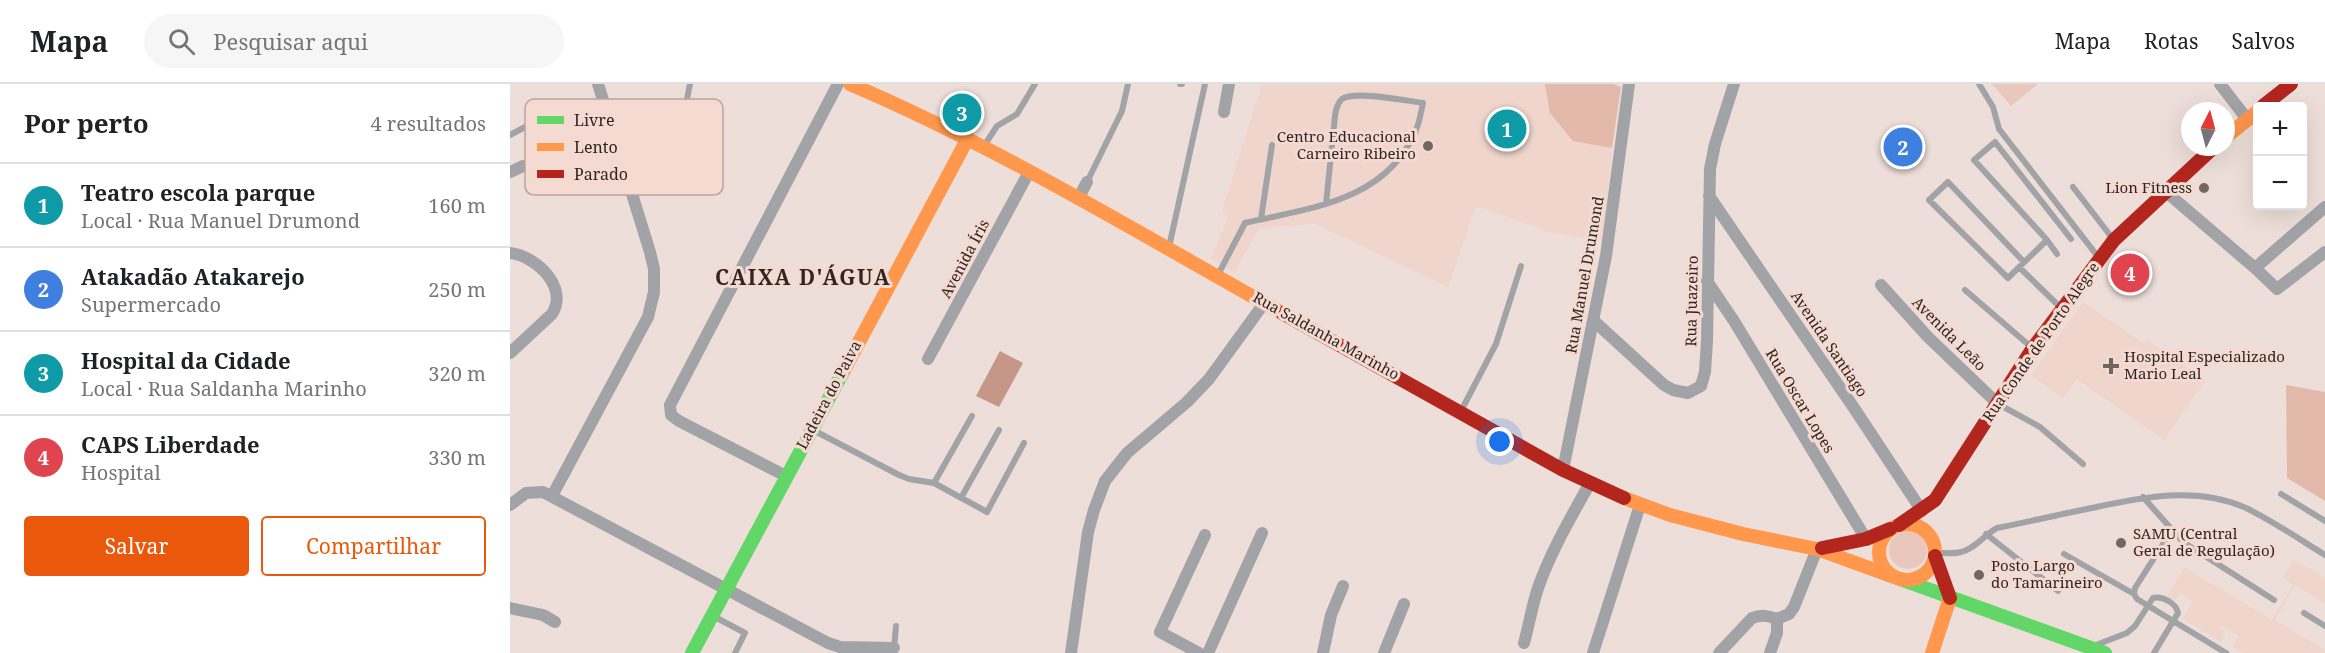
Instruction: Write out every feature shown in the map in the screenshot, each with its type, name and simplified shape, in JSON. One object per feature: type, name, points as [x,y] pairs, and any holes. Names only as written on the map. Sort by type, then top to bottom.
[{"type":"main road","name":"Rua Saldanha Marinho","points":[[850,84],[917,112],[968,138],[1590,483],[1640,505],[1703,525],[1817,549],[2105,653]]},
{"type":"main road","points":[[2268,102],[2291,84]]},
{"type":"main road","points":[[2235,129],[2252,115]]},
{"type":"main road","name":"Ladeira do Paiva","points":[[692,653],[968,138]]},
{"type":"main road","name":"Rua Conde de Porto Alegre","points":[[1896,526],[1922,511],[1935,500],[2033,348],[2114,240],[2204,156]]},
{"type":"main road","points":[[1932,653],[1950,598],[1935,553],[1933,542],[1923,529],[1916,525],[1896,526],[1881,540],[1879,548],[1882,564],[1897,578],[1916,578],[1923,575],[1932,563],[1935,553],[1935,500]]},
{"type":"main road","name":"Rua Saldanha Marinho","points":[[1817,549],[1866,539],[1896,526]]},
{"type":"street","points":[[598,84],[603,99]]},
{"type":"street","points":[[786,476],[679,421],[671,415],[670,405],[838,84]]},
{"type":"street","points":[[1224,112],[1229,84]]},
{"type":"street","name":"Rua Manuel Drumond","points":[[1563,470],[1594,321],[1613,213],[1629,84]]},
{"type":"street","name":"Rua Juazeiro","points":[[1594,321],[1664,385],[1679,392],[1692,392],[1701,386],[1706,372],[1709,196],[1715,144],[1734,84]]},
{"type":"street","points":[[2220,84],[2252,115]]},
{"type":"street","points":[[510,172],[523,166]]},
{"type":"street","name":"Avenida Íris","points":[[928,359],[1029,172]]},
{"type":"street","points":[[1078,199],[1087,182]]},
{"type":"street","points":[[2165,191],[2277,289],[2325,252]]},
{"type":"street","points":[[552,496],[641,333],[652,304],[654,269],[632,195]]},
{"type":"street","name":"Avenida Santiago","points":[[1709,196],[1922,511]]},
{"type":"street","points":[[2255,268],[2325,207]]},
{"type":"street","points":[[510,252],[527,257],[538,265],[553,286],[558,300],[552,314],[510,353]]},
{"type":"street","name":"Rua Oscar Lopes","points":[[1707,281],[1734,321],[1866,539]]},
{"type":"street","name":"Avenida Leão","points":[[1881,285],[1928,337],[1997,403]]},
{"type":"street","points":[[1071,653],[1089,532],[1094,510],[1105,481],[1127,453],[1209,379],[1265,302]]},
{"type":"street","points":[[1524,643],[1538,589],[1548,563],[1590,483]]},
{"type":"street","points":[[510,505],[526,493],[535,492],[552,496],[828,643],[840,647],[894,648]]},
{"type":"street","points":[[1593,653],[1640,505]]},
{"type":"street","points":[[1208,653],[1262,534]]},
{"type":"street","points":[[1199,653],[1160,632],[1205,535]]},
{"type":"street","points":[[1719,653],[1752,618],[1767,615],[1777,619],[1790,614],[1817,549]]},
{"type":"street","points":[[1323,653],[1330,615],[1343,586]]},
{"type":"street","points":[[1384,653],[1404,604]]},
{"type":"street","points":[[510,608],[543,615],[555,622]]},
{"type":"street","points":[[1770,653],[1777,633],[1777,619]]},
{"type":"lane","points":[[687,99],[690,84]]},
{"type":"lane","points":[[984,147],[996,126],[1017,114],[1035,84]]},
{"type":"lane","points":[[1087,182],[1122,111],[1128,84]]},
{"type":"lane","points":[[1168,249],[1205,84]]},
{"type":"lane","points":[[1979,84],[1993,108],[1999,129],[2099,259]]},
{"type":"lane","points":[[1217,276],[1245,223],[1326,204],[1356,193],[1390,168],[1406,149],[1417,129],[1423,103],[1360,96],[1342,99],[1337,106],[1335,116],[1326,204]]},
{"type":"lane","points":[[510,135],[525,127]]},
{"type":"lane","points":[[2057,254],[1974,160],[1995,142],[2071,239]]},
{"type":"lane","points":[[1261,219],[1272,146]]},
{"type":"lane","points":[[2047,240],[2022,265],[2008,278],[1929,200],[1948,182],[2022,265],[2062,308]]},
{"type":"lane","points":[[2073,187],[2114,240]]},
{"type":"lane","points":[[1460,412],[1496,344],[1521,266]]},
{"type":"lane","points":[[1965,290],[2033,348]]},
{"type":"lane","points":[[1997,403],[2040,427],[2082,464]]},
{"type":"lane","points":[[934,483],[972,416]]},
{"type":"lane","points":[[811,428],[909,479],[934,483],[987,512],[1024,443]]},
{"type":"lane","points":[[961,498],[999,430]]},
{"type":"lane","points":[[2281,494],[2325,521]]},
{"type":"lane","points":[[1935,553],[1968,550],[1986,534],[1997,528],[2143,497],[2197,496],[2245,508],[2325,555]]},
{"type":"lane","points":[[2143,497],[2183,542],[2274,600]]},
{"type":"lane","points":[[2134,594],[2135,588],[2172,530]]},
{"type":"lane","points":[[1986,534],[2058,591]]},
{"type":"lane","points":[[2064,554],[2134,594],[2137,599],[2226,653]]},
{"type":"lane","points":[[2090,647],[2127,633],[2135,627],[2156,597],[2161,597],[2175,606],[2178,613],[2154,653]]},
{"type":"lane","points":[[2304,613],[2325,626]]},
{"type":"lane","points":[[712,616],[745,633],[735,653]]},
{"type":"lane","points":[[894,648],[896,626]]},
{"type":"shaded area","name":"Centro Educacional Carneiro Ribeiro","points":[[1262,84],[1619,84],[1603,241],[1550,232],[1476,206],[1448,287],[1316,224],[1260,228],[1234,272],[1211,258],[1228,218],[1222,211]]},
{"type":"shaded area","points":[[1545,84],[1613,84],[1621,87],[1612,148],[1573,141],[1550,113]]},
{"type":"shaded area","points":[[1992,84],[2038,84],[2011,106]]},
{"type":"shaded area","name":"Hospital Especializado Mario Leal","points":[[2083,302],[2144,344],[2147,340],[2205,381],[2164,440],[2077,379],[2063,398],[2031,375]]},
{"type":"shaded area","points":[[1000,351],[1023,363],[999,407],[976,396]]},
{"type":"shaded area","points":[[2286,385],[2325,392],[2325,501],[2287,478]]},
{"type":"shaded area","points":[[1908,531],[1921,537],[1927,550],[1921,563],[1908,569],[1895,563],[1889,550],[1895,537]]},
{"type":"shaded area","points":[[2294,560],[2325,578],[2325,603],[2295,585],[2275,620],[2325,650],[2325,653],[2243,653],[2233,647],[2239,636],[2221,625],[2219,629],[2226,633],[2221,642],[2183,619],[2193,601],[2179,593],[2175,601],[2167,596],[2184,567],[2272,620],[2293,585],[2283,578]]},
{"type":"traffic: fast","points":[[692,653],[843,372]]},
{"type":"traffic: fast","points":[[1900,579],[2105,653]]},
{"type":"traffic: slow","points":[[850,84],[906,109],[1015,164],[1282,313]]},
{"type":"traffic: slow","points":[[2235,130],[2253,115]]},
{"type":"traffic: slow","points":[[843,372],[968,138]]},
{"type":"traffic: slow","points":[[1624,498],[1670,515],[1743,534],[1817,549],[1894,577]]},
{"type":"traffic: slow","points":[[1907,524],[1918,526],[1927,532],[1933,541],[1935,552],[1933,563],[1927,572],[1918,578],[1907,580],[1896,578],[1887,572],[1881,563],[1879,552],[1881,541],[1887,532],[1896,526],[1907,524]]},
{"type":"traffic: slow","points":[[1932,653],[1950,598]]},
{"type":"traffic: jam","points":[[2268,102],[2291,84]]},
{"type":"traffic: jam","points":[[1899,525],[1935,500],[2033,348],[2114,240],[2204,156]]},
{"type":"traffic: jam","points":[[1282,313],[1563,470],[1624,498]]},
{"type":"traffic: jam","points":[[1822,548],[1866,539],[1890,529]]},
{"type":"traffic: jam","points":[[1935,556],[1950,598]]},
{"type":"place","name":"Hospital da Cidade","points":[[962,113]]},
{"type":"place","name":"Teatro escola parque","points":[[1507,129]]},
{"type":"place","name":"Centro Educacional Carneiro Ribeiro","points":[[1428,146]]},
{"type":"place","name":"Atakadão Atakarejo","points":[[1903,147]]},
{"type":"place","name":"Lion Fitness","points":[[2204,188]]},
{"type":"place","name":"CAPS Liberdade","points":[[2130,273]]},
{"type":"place","name":"Hospital Especializado Mario Leal","points":[[2111,366]]},
{"type":"place","name":"SAMU (Central Geral de Regulação)","points":[[2121,543]]},
{"type":"place","name":"Posto Largo do Tamarineiro","points":[[1979,575]]},
{"type":"district","name":"CAIXA D'ÁGUA","points":[[803,278]]}]
